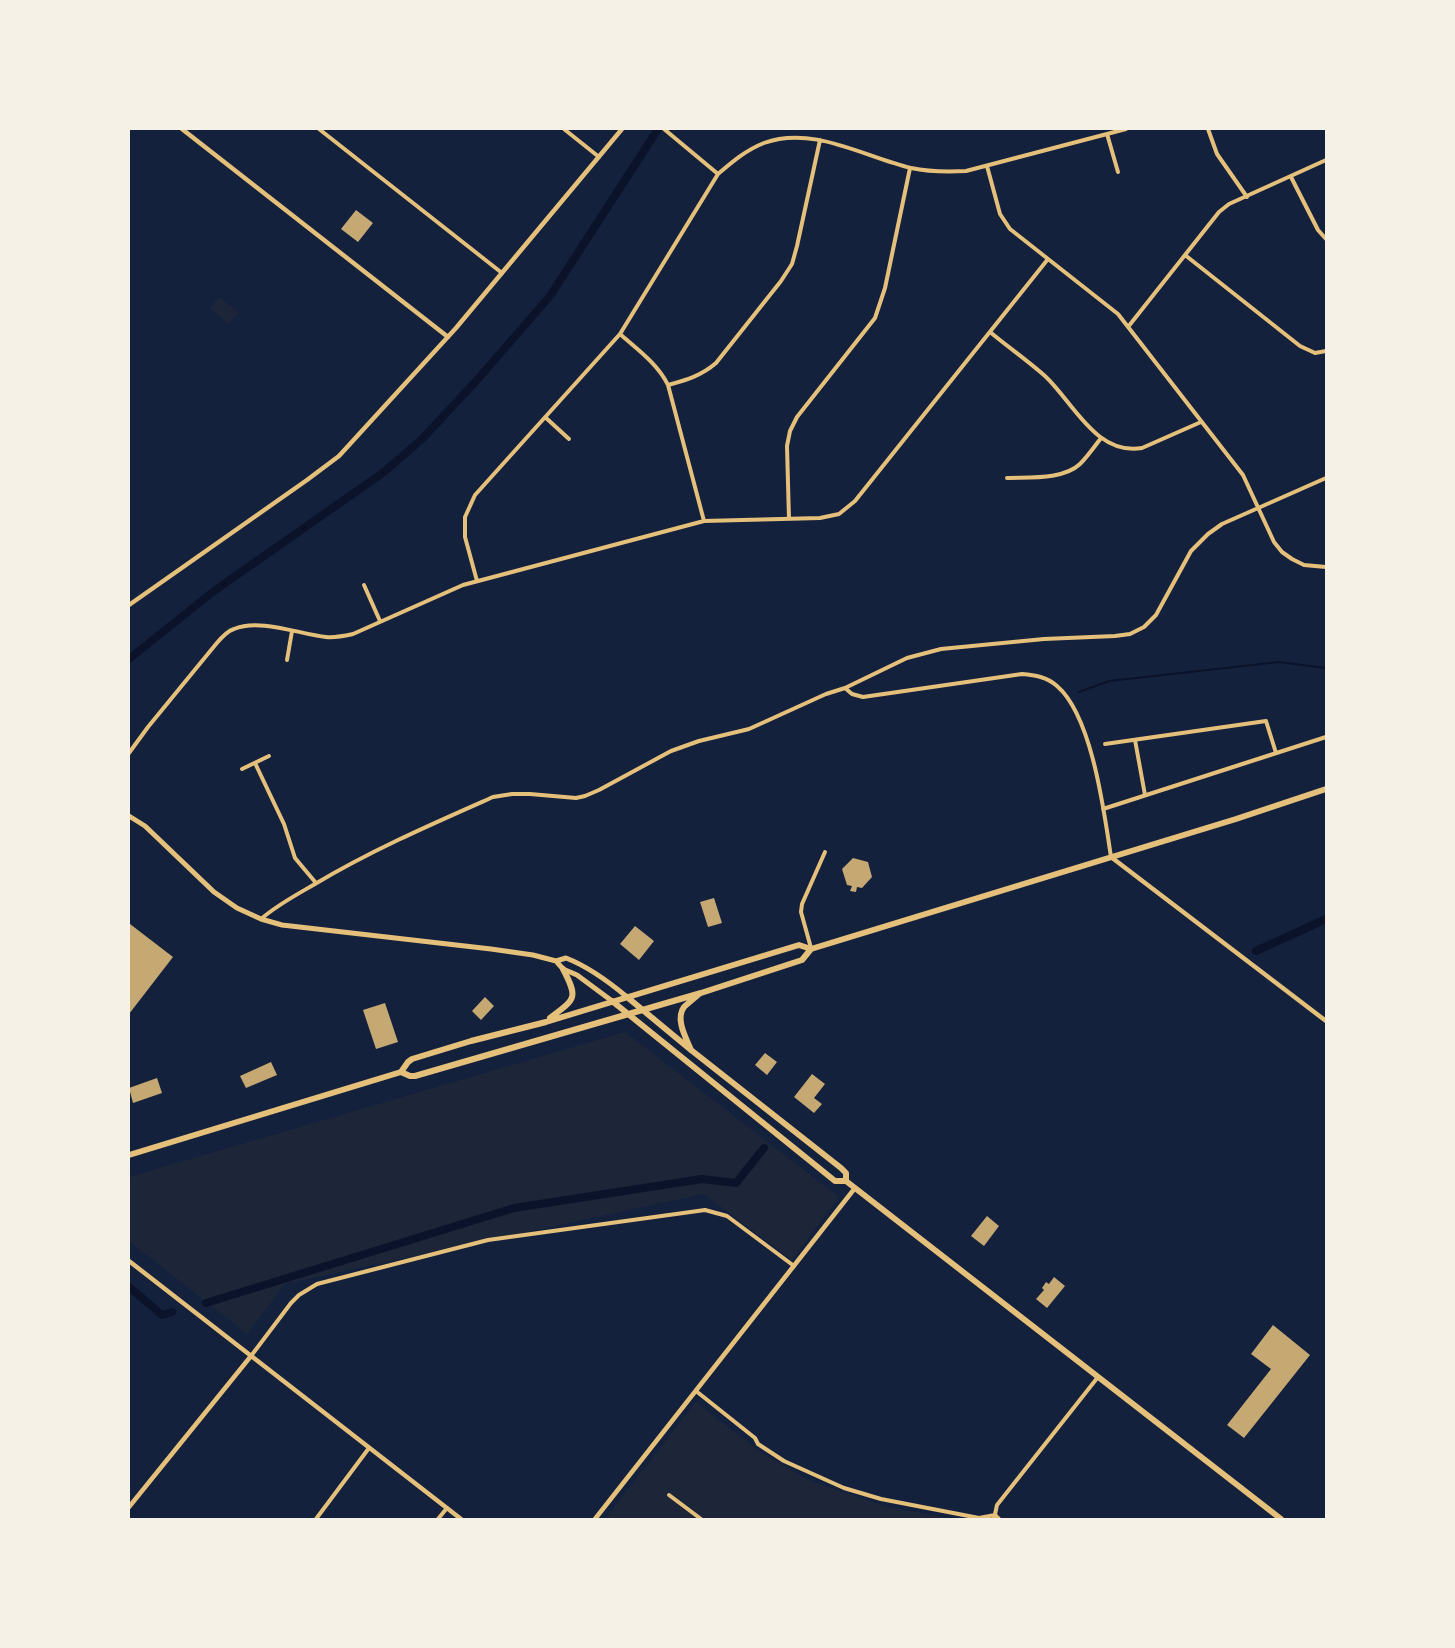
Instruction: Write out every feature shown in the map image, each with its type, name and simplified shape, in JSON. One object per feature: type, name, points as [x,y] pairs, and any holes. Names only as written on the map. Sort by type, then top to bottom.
[{"type":"main road","points":[[401,1072],[415,1076],[701,993],[802,960],[811,949],[1265,810],[1326,789]]},
{"type":"main road","points":[[129,816],[145,826],[214,892],[237,908],[261,919],[282,925],[508,951],[556,961],[566,958],[580,964],[596,973],[627,997],[842,1168],[846,1173],[846,1182]]},
{"type":"main road","points":[[129,1155],[401,1072],[412,1059],[471,1041],[546,1022],[799,945],[811,949]]},
{"type":"main road","points":[[546,1022],[570,1002],[573,995],[571,984],[556,961]]},
{"type":"main road","points":[[563,969],[578,975],[612,1001],[835,1181],[846,1182],[855,1188],[1281,1519]]},
{"type":"main road","points":[[691,1050],[682,1028],[681,1016],[683,1008],[701,993]]},
{"type":"street","points":[[182,129],[448,337]]},
{"type":"street","points":[[319,129],[502,273]]},
{"type":"street","points":[[564,129],[599,157]]},
{"type":"street","points":[[129,605],[339,456],[448,337],[622,129]]},
{"type":"street","points":[[477,581],[465,537],[465,517],[475,495],[620,334],[718,174],[740,155],[765,142],[797,137],[820,140],[910,168],[939,173],[966,171],[1126,129]]},
{"type":"street","points":[[1208,129],[1217,154],[1247,196]]},
{"type":"street","points":[[666,130],[718,174]]},
{"type":"street","points":[[1107,134],[1118,172]]},
{"type":"street","points":[[668,385],[692,378],[705,372],[716,363],[792,264],[820,140]]},
{"type":"street","points":[[1128,327],[1219,212],[1229,204],[1326,160]]},
{"type":"street","points":[[987,166],[1000,214],[1010,229],[1118,314],[1243,475],[1274,542],[1281,552],[1304,565],[1326,567]]},
{"type":"street","points":[[789,519],[787,446],[790,431],[797,417],[875,318],[885,288],[910,168]]},
{"type":"street","points":[[1292,177],[1318,230],[1326,239]]},
{"type":"street","points":[[1185,255],[1300,345],[1315,352],[1326,351]]},
{"type":"street","points":[[129,753],[225,635],[234,629],[262,626],[326,637],[340,637],[353,634],[463,585],[704,521],[820,518],[838,514],[855,501],[1048,259]]},
{"type":"street","points":[[990,332],[1045,376],[1080,418],[1101,438],[1117,447],[1133,450],[1142,448],[1202,422]]},
{"type":"street","points":[[620,334],[663,374],[668,385],[704,521]]},
{"type":"street","points":[[545,417],[569,439]]},
{"type":"street","points":[[1007,478],[1059,475],[1070,471],[1081,463],[1101,438]]},
{"type":"street","points":[[261,919],[273,909],[347,864],[493,797],[512,794],[576,798],[585,796],[671,751],[699,741],[749,729],[826,694],[845,688],[907,658],[941,649],[1044,639],[1131,634],[1144,627],[1156,615],[1191,551],[1208,534],[1222,524],[1326,478]]},
{"type":"street","points":[[364,585],[380,621]]},
{"type":"street","points":[[287,660],[292,631]]},
{"type":"street","points":[[845,688],[852,694],[863,696],[1022,674],[1043,677],[1058,686],[1077,715],[1090,747],[1111,857],[1326,1022]]},
{"type":"street","points":[[1105,744],[1266,721],[1276,753]]},
{"type":"street","points":[[1103,809],[1326,737]]},
{"type":"street","points":[[1135,740],[1145,795]]},
{"type":"street","points":[[242,769],[269,756]]},
{"type":"street","points":[[255,763],[284,825],[295,858],[316,883]]},
{"type":"street","points":[[811,949],[801,912],[802,904],[825,852]]},
{"type":"street","points":[[595,1519],[855,1188]]},
{"type":"street","points":[[129,1507],[291,1303],[317,1284],[488,1240],[705,1210],[727,1215],[794,1266]]},
{"type":"street","points":[[129,1261],[461,1519]]},
{"type":"street","points":[[995,1517],[997,1505],[1098,1377]]},
{"type":"street","points":[[696,1391],[756,1438],[758,1444],[766,1450],[784,1461],[844,1488],[880,1499],[979,1518],[999,1519]]},
{"type":"street","points":[[316,1519],[369,1448]]},
{"type":"street","points":[[669,1495],[701,1519]]},
{"type":"street","points":[[438,1519],[447,1508]]},
{"type":"shaded area","points":[[219,297],[238,312],[229,324],[210,308]]},
{"type":"shaded area","points":[[625,1032],[839,1197],[792,1260],[704,1194],[285,1284],[247,1334],[129,1241],[129,1177]]},
{"type":"shaded area","points":[[696,1402],[766,1456],[811,1481],[884,1506],[953,1519],[605,1519]]},
{"type":"building","points":[[356,210],[373,223],[358,242],[341,229]]},
{"type":"building","points":[[853,858],[868,862],[872,877],[862,888],[857,887],[856,892],[850,891],[852,886],[847,885],[842,869]]},
{"type":"building","points":[[714,898],[722,923],[708,927],[700,902]]},
{"type":"building","points":[[130,924],[173,957],[129,1014],[129,926]]},
{"type":"building","points":[[635,926],[654,941],[639,960],[620,944]]},
{"type":"building","points":[[485,997],[494,1006],[481,1020],[472,1011]]},
{"type":"building","points":[[385,1003],[398,1042],[376,1049],[363,1010]]},
{"type":"building","points":[[765,1053],[777,1062],[767,1075],[755,1065]]},
{"type":"building","points":[[271,1062],[277,1075],[246,1088],[240,1076]]},
{"type":"building","points":[[812,1074],[825,1084],[814,1098],[822,1104],[814,1113],[794,1097]]},
{"type":"building","points":[[157,1078],[162,1093],[133,1103],[129,1088]]},
{"type":"building","points":[[987,1216],[999,1226],[984,1246],[971,1236]]},
{"type":"building","points":[[1054,1277],[1065,1286],[1047,1308],[1036,1299],[1044,1290],[1042,1288],[1046,1282],[1049,1284]]},
{"type":"building","points":[[1273,1325],[1310,1355],[1244,1438],[1227,1425],[1271,1369],[1251,1354]]},
{"type":"waterway","points":[[129,659],[214,591],[384,472],[423,438],[550,296],[658,129]]},
{"type":"waterway","points":[[1079,692],[1109,681],[1279,662],[1326,668]]},
{"type":"waterway","points":[[1256,951],[1326,919]]},
{"type":"waterway","points":[[206,1303],[514,1208],[702,1179],[736,1183],[764,1148]]},
{"type":"waterway","points":[[129,1287],[162,1315],[172,1312]]}]
